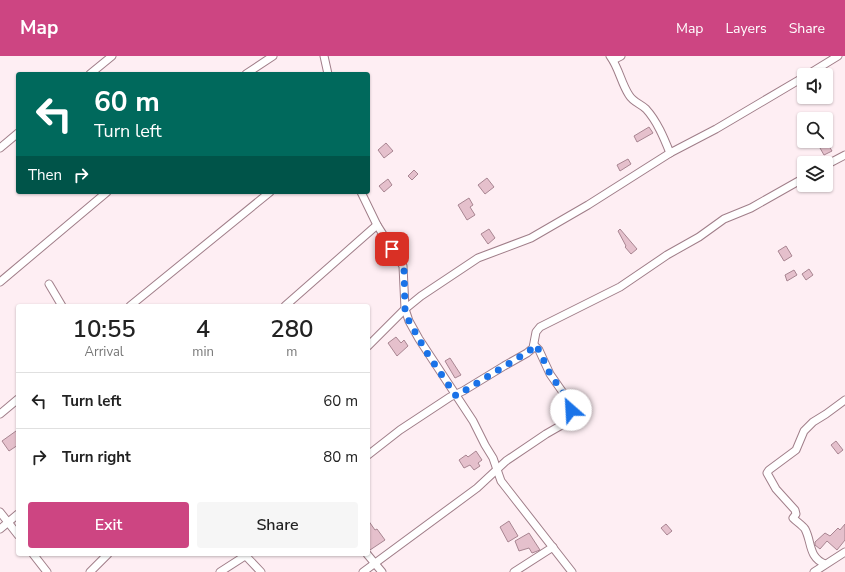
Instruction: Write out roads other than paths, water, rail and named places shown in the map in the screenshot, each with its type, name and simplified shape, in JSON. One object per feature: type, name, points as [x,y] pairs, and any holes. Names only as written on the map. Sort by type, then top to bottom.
[{"type":"street","points":[[92,72],[112,56]]},
{"type":"street","points":[[249,72],[273,56]]},
{"type":"street","points":[[324,56],[328,72]]},
{"type":"street","points":[[621,56],[611,58],[630,96],[652,117],[664,137],[670,153]]},
{"type":"street","points":[[818,68],[838,56]]},
{"type":"street","points":[[370,344],[405,309],[421,296],[478,258],[531,238],[588,205],[670,153],[716,129],[797,81]]},
{"type":"street","points":[[0,148],[16,135]]},
{"type":"street","points":[[833,161],[845,155]]},
{"type":"street","points":[[370,454],[419,417],[533,348],[536,332],[540,327],[620,288],[667,255],[699,237],[724,219],[751,208],[797,182]]},
{"type":"street","points":[[0,282],[105,194]]},
{"type":"street","points":[[132,304],[268,194]]},
{"type":"street","points":[[362,194],[377,225],[403,266],[405,309],[409,321],[473,422],[493,458],[503,484],[572,572]]},
{"type":"street","points":[[289,304],[377,225]]},
{"type":"street","points":[[49,284],[61,304]]},
{"type":"street","points":[[363,572],[376,564],[477,488],[506,461],[546,434],[565,424],[569,419],[571,404],[550,374],[539,350],[534,345]]},
{"type":"street","points":[[825,564],[817,559],[812,553],[806,531],[793,518],[796,514],[795,510],[776,489],[766,473],[796,450],[802,435],[810,424],[845,400]]},
{"type":"street","points":[[0,414],[16,401]]},
{"type":"street","points":[[0,512],[16,533]]},
{"type":"street","points":[[0,529],[16,516]]},
{"type":"street","points":[[514,572],[553,547]]},
{"type":"street","points":[[814,572],[845,552]]},
{"type":"street","points":[[35,556],[47,572]]},
{"type":"street","points":[[90,572],[106,556]]},
{"type":"street","points":[[220,572],[244,556]]},
{"type":"street","points":[[247,556],[260,572]]},
{"type":"street","points":[[369,556],[382,572]]}]
